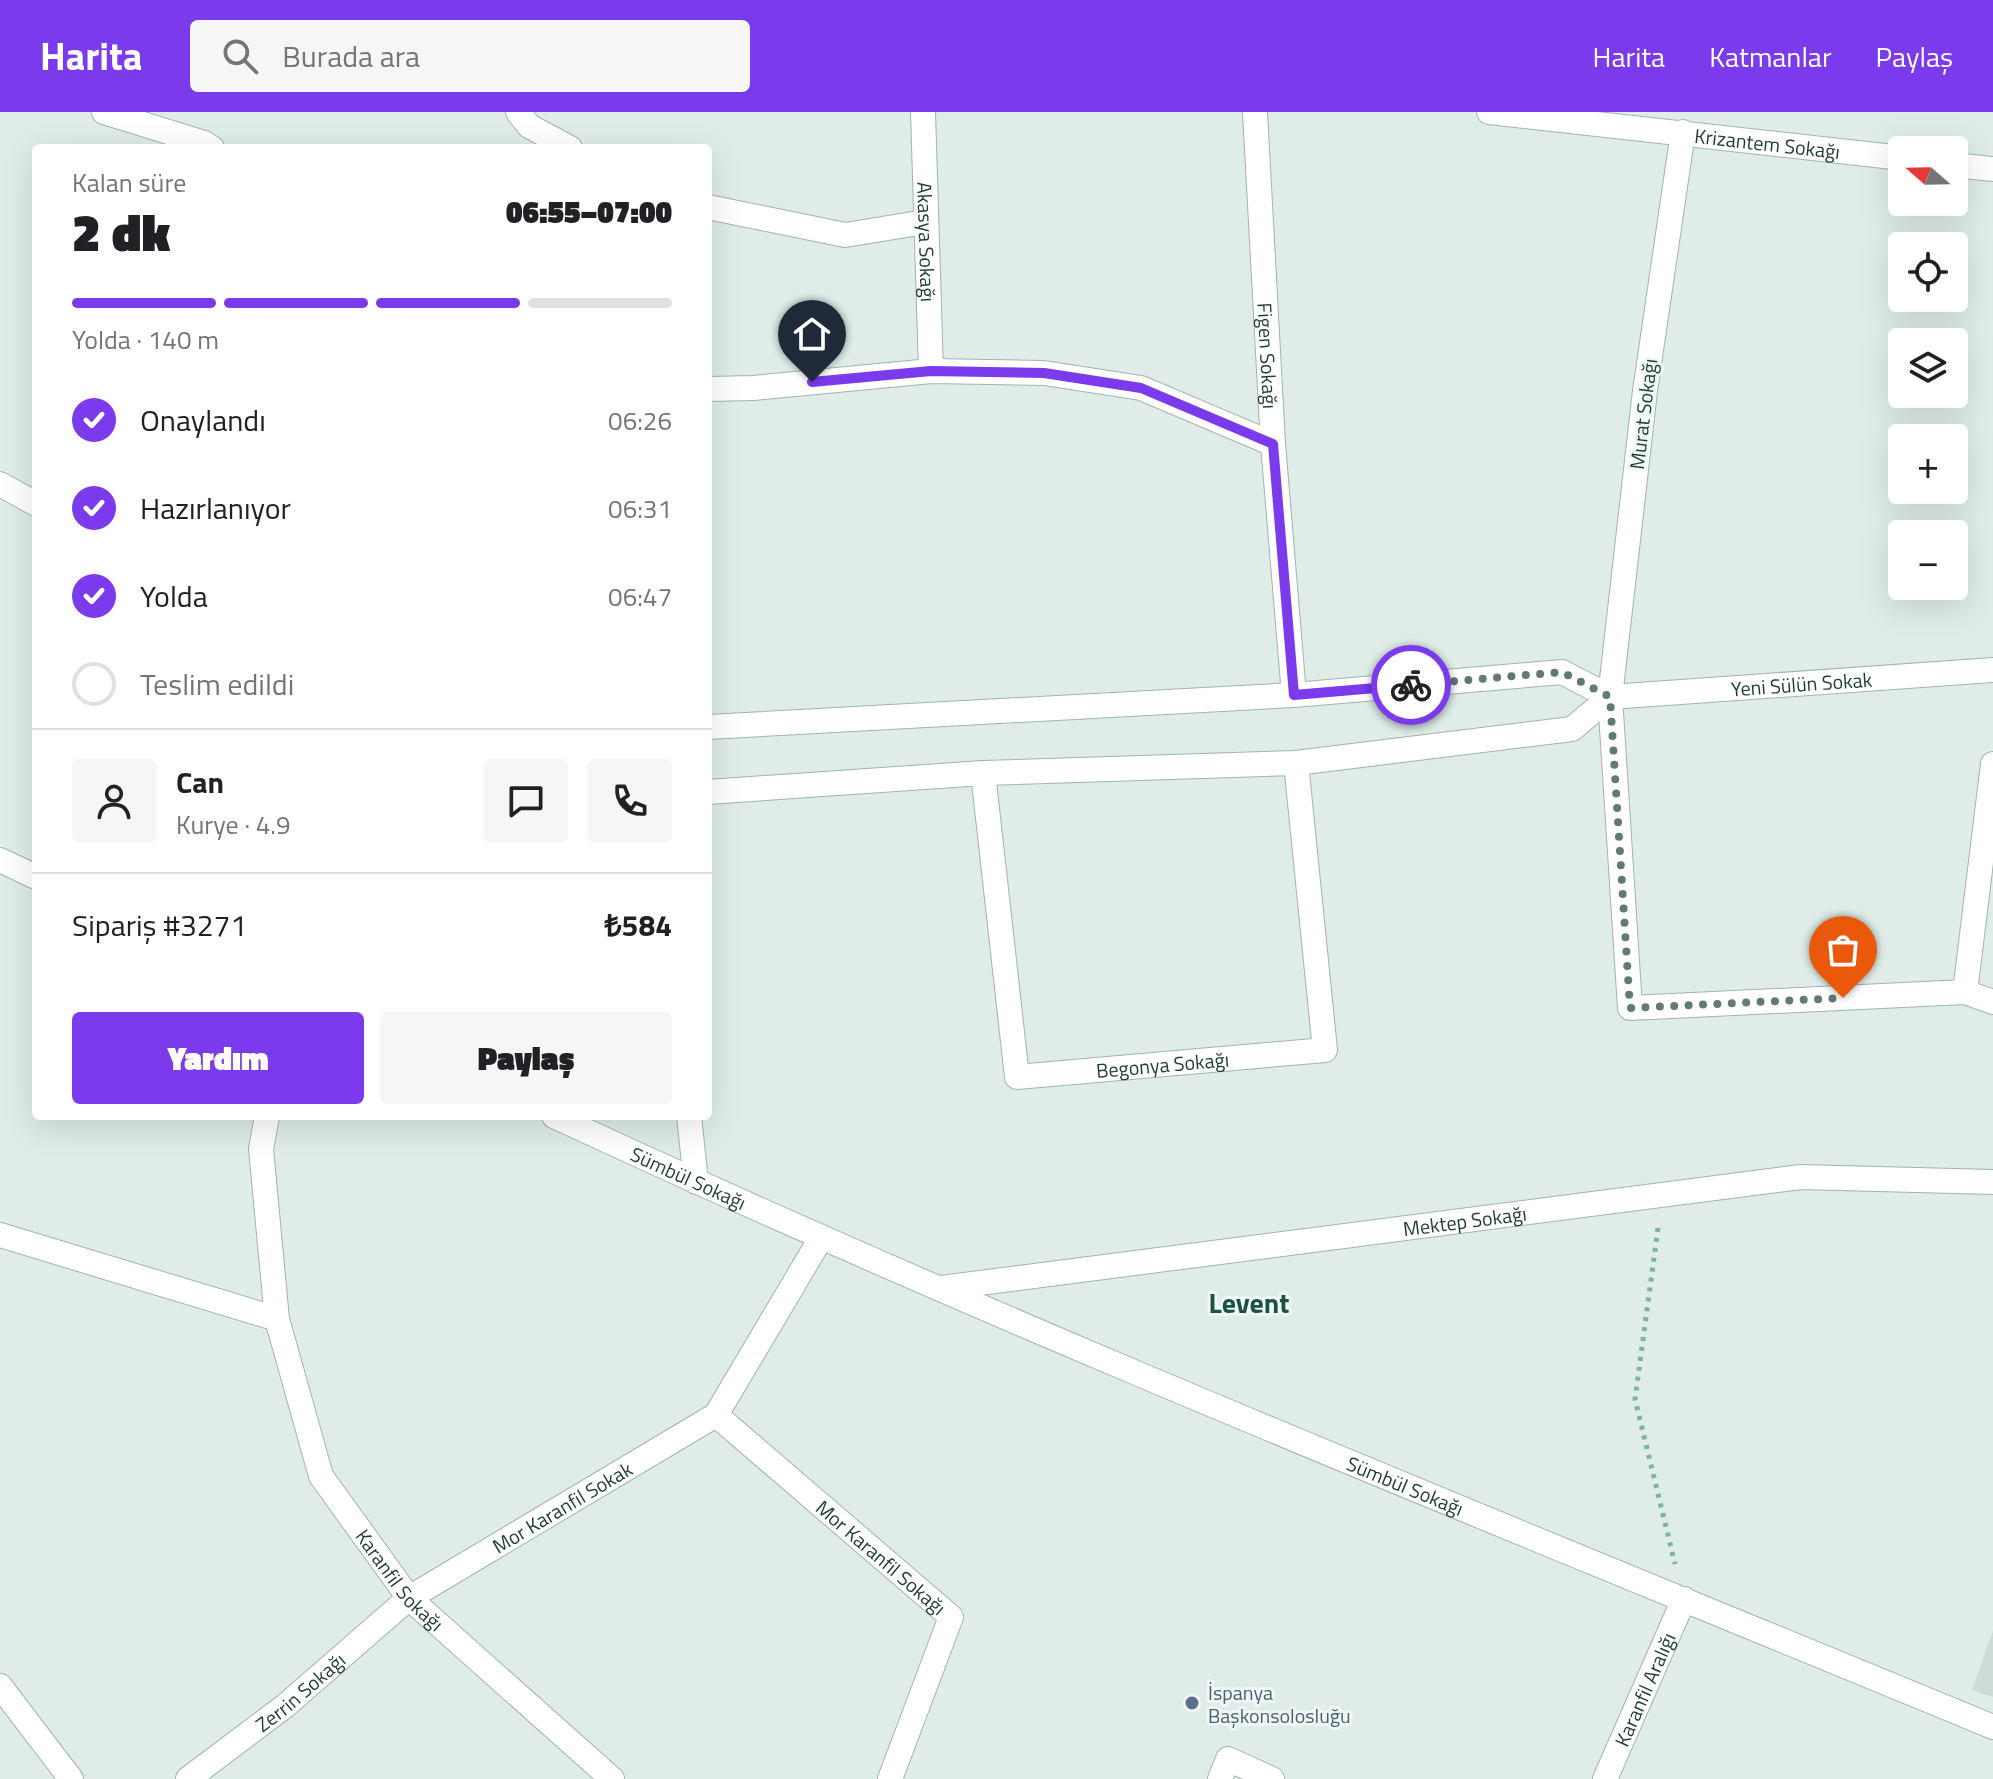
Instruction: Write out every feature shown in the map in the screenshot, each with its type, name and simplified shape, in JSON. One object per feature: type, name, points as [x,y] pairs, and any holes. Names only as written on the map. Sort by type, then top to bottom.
[{"type":"street","points":[[104,112],[206,144]]},
{"type":"street","points":[[518,112],[529,126],[563,144]]},
{"type":"street","name":"Akasya Sokağı","points":[[923,112],[931,371]]},
{"type":"street","name":"Figen Sokağı","points":[[1255,112],[1273,444],[1294,695]]},
{"type":"street","name":"Krizantem Sokağı","points":[[1489,112],[1888,156]]},
{"type":"street","name":"Murat Sokağı","points":[[1683,132],[1645,391],[1610,697],[1630,1008],[1965,992]]},
{"type":"street","points":[[1968,166],[1993,169]]},
{"type":"street","points":[[712,208],[845,235],[925,222]]},
{"type":"street","points":[[712,389],[753,388],[931,371],[1044,373],[1141,388],[1273,444]]},
{"type":"street","points":[[0,484],[32,502]]},
{"type":"street","name":"Yeni Sülün Sokak","points":[[1610,697],[1993,670]]},
{"type":"street","points":[[712,727],[1294,695],[1562,672],[1610,697],[1572,729],[1296,763],[983,773],[712,792]]},
{"type":"street","name":"Begonya Sokağı","points":[[983,773],[1017,1077],[1325,1050],[1296,763]]},
{"type":"street","points":[[1993,764],[1965,992],[1993,1002]]},
{"type":"street","points":[[0,860],[32,875]]},
{"type":"street","name":"Karanfil Sokağı","points":[[266,1120],[261,1149],[277,1319],[321,1476],[409,1598],[612,1779]]},
{"type":"street","name":"Sümbül Sokağı","points":[[563,1120],[821,1238],[1081,1350],[1993,1727]]},
{"type":"street","points":[[689,1120],[696,1182]]},
{"type":"street","name":"Mektep Sokağı","points":[[939,1289],[1801,1177],[1993,1182]]},
{"type":"street","points":[[0,1235],[277,1319]]},
{"type":"street","points":[[716,1415],[821,1238]]},
{"type":"street","name":"Mor Karanfil Sokak","points":[[409,1598],[716,1415]]},
{"type":"street","name":"Mor Karanfil Sokağı","points":[[716,1415],[951,1617],[890,1779]]},
{"type":"street","name":"Zerrin Sokağı","points":[[188,1779],[285,1706],[409,1598]]},
{"type":"street","name":"Karanfil Aralığı","points":[[1605,1779],[1684,1599]]},
{"type":"street","points":[[0,1686],[71,1779]]},
{"type":"street","points":[[1220,1779],[1228,1759],[1272,1779]]},
{"type":"path","points":[[1662,1195],[1635,1399],[1684,1599]]},
{"type":"shaded area","points":[[1993,1631],[1993,1697],[1972,1690]]},
{"type":"way so far","points":[[1411,685],[1562,672],[1610,697],[1630,1008],[1843,998]]},
{"type":"place","name":"İspanya Başkonsolosluğu","points":[[1192,1703]]},
{"type":"district","name":"Levent","points":[[1249,1302]]},
{"type":"route","points":[[812,382],[931,371],[1044,373],[1141,388],[1273,444],[1294,695],[1411,685]]}]
